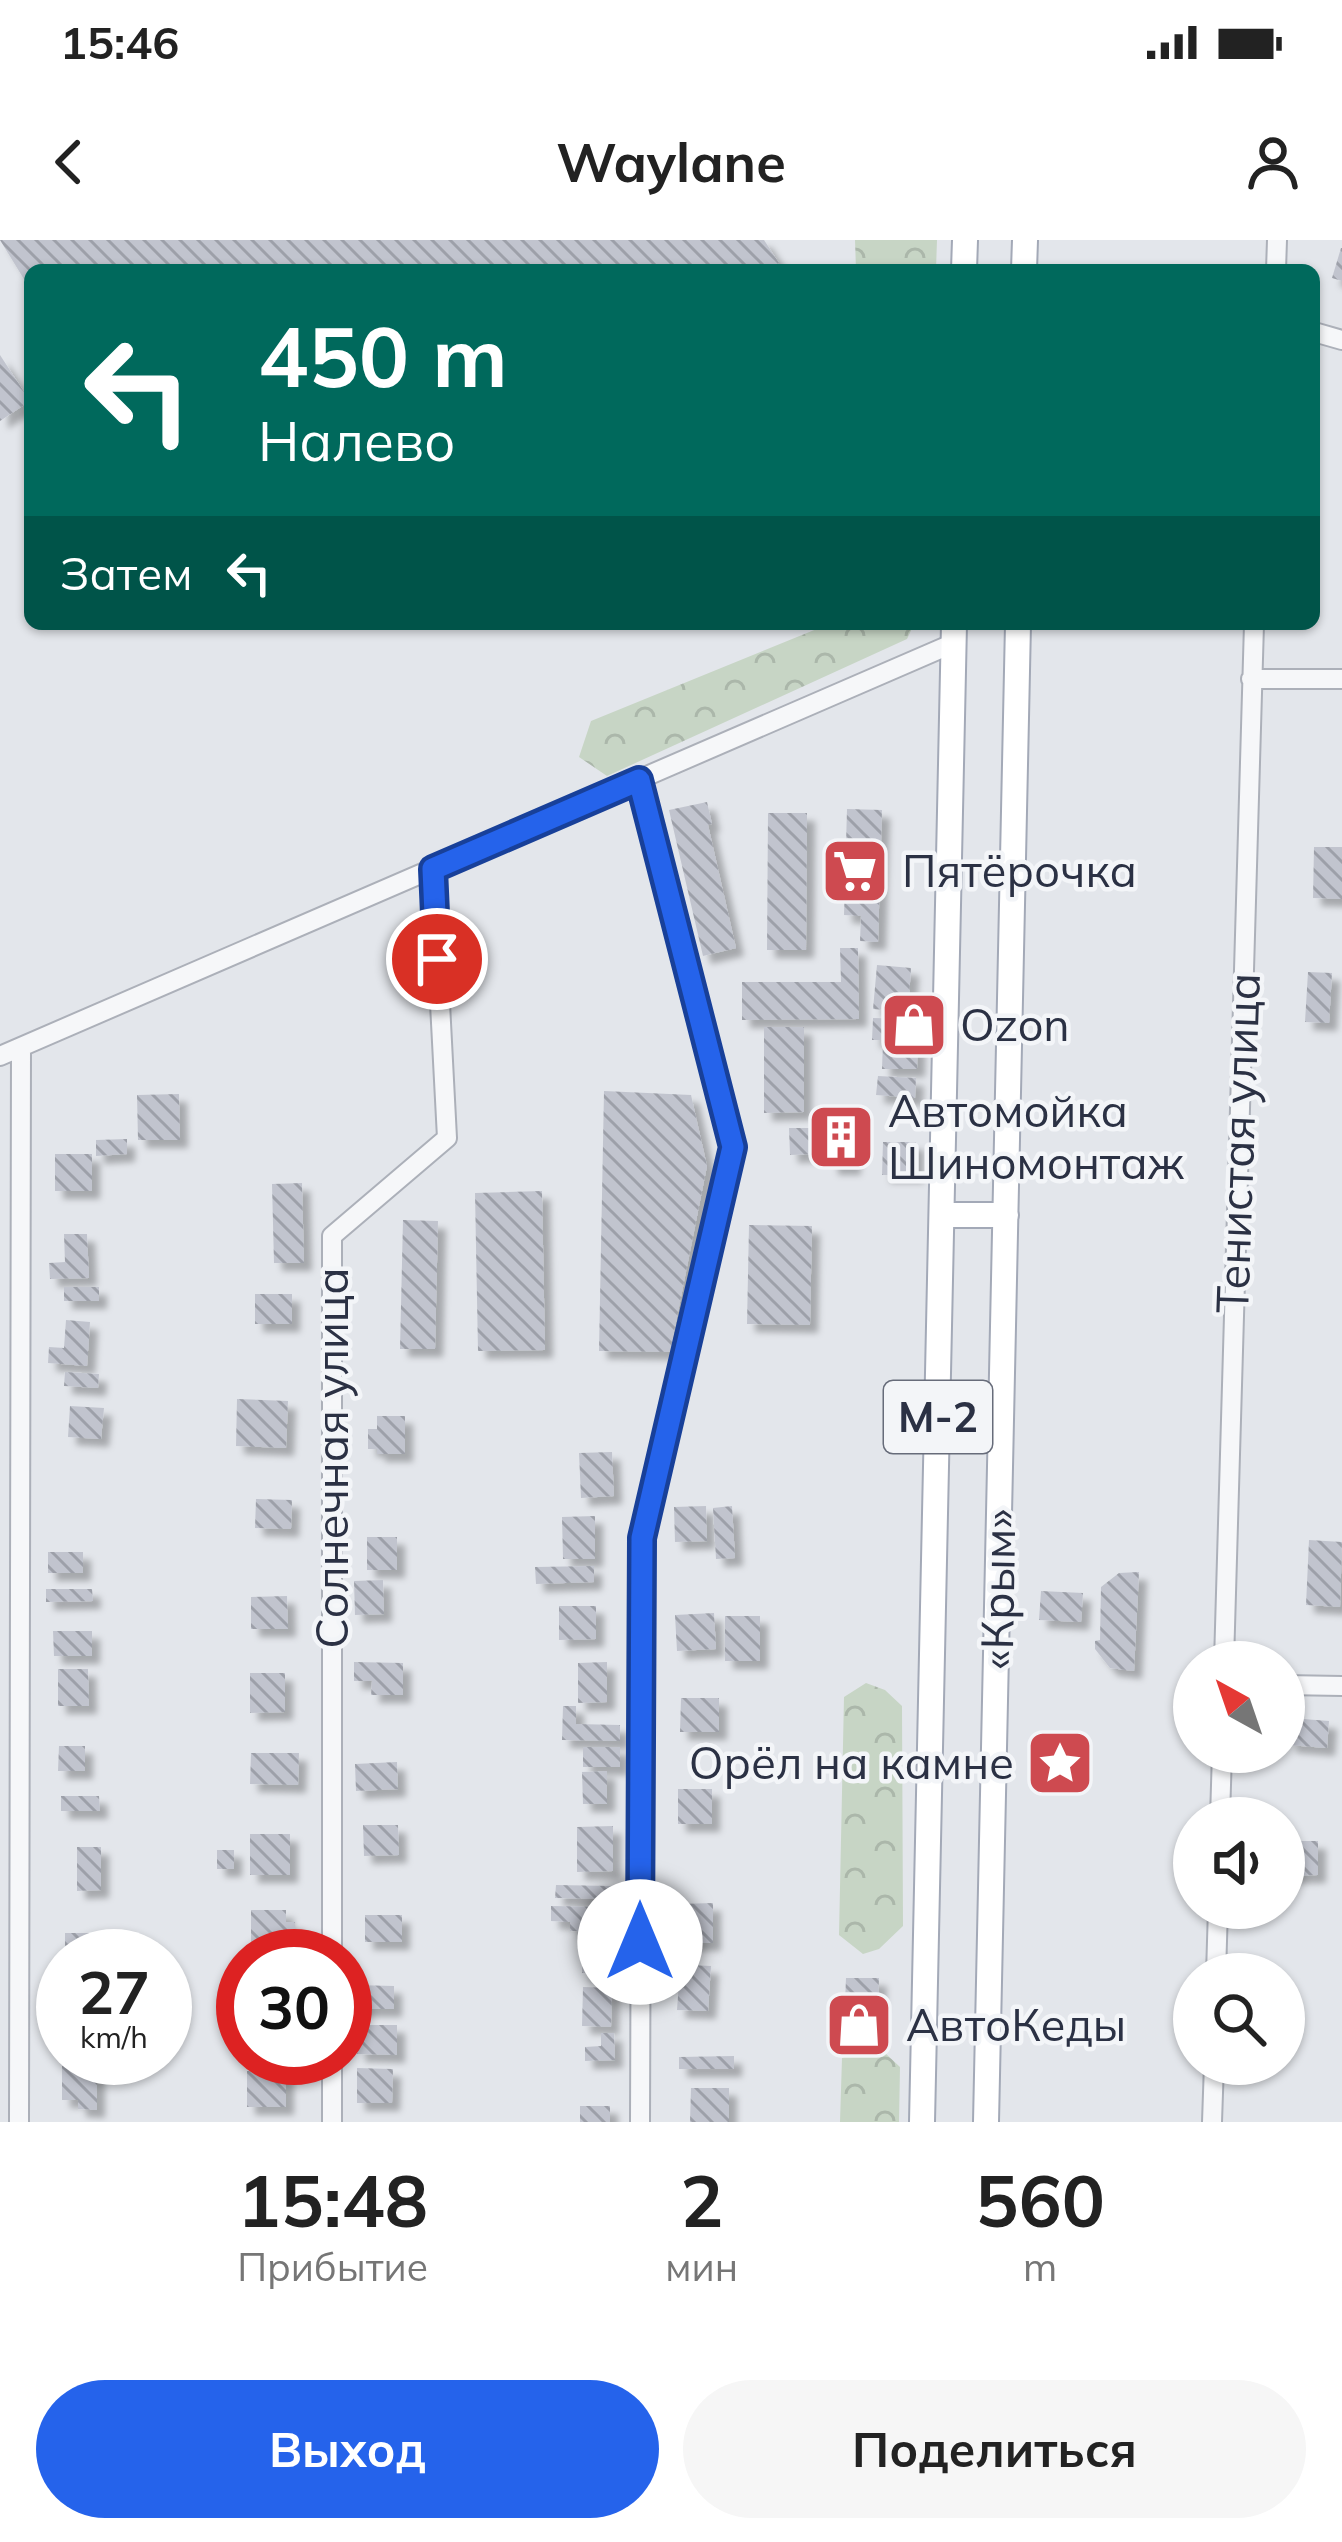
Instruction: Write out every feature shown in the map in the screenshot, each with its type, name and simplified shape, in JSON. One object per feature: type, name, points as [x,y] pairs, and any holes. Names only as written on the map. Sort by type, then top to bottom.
[{"type":"main road","name":"«Крым»","points":[[986,2122],[1018,630]]},
{"type":"main road","name":"«Крым»","points":[[922,2122],[954,634]]},
{"type":"main road","points":[[943,1215],[1006,1215]]},
{"type":"street","name":"Тенистая улица","points":[[1225,1641],[1255,630]]},
{"type":"street","points":[[0,1056],[639,780],[954,634]]},
{"type":"street","points":[[1251,679],[1342,679]]},
{"type":"street","points":[[639,780],[733,1147],[642,1538],[640,2122]]},
{"type":"street","name":"Солнечная улица","points":[[332,1929],[332,1236],[447,1138],[433,869]]},
{"type":"street","points":[[19,2122],[21,1047]]},
{"type":"street","points":[[1305,1685],[1342,1686]]},
{"type":"street","points":[[332,2085],[332,2122]]},
{"type":"street","points":[[1212,2122],[1213,2085]]},
{"type":"green space","points":[[855,240],[937,240],[936,264],[856,264]]},
{"type":"green space","points":[[814,630],[911,630],[907,639],[607,776],[579,757],[591,721]]},
{"type":"green space","points":[[866,1683],[885,1690],[902,1706],[903,1926],[879,1949],[863,1954],[839,1935],[844,1697]]},
{"type":"green space","points":[[856,2052],[885,2053],[900,2067],[899,2122],[840,2122],[842,2058]]},
{"type":"building","points":[[0,240],[764,240],[779,263],[24,264],[24,279]]},
{"type":"building","points":[[1342,248],[1342,281],[1332,278]]},
{"type":"building","points":[[0,355],[24,392],[24,405],[0,421]]},
{"type":"building","points":[[707,802],[736,948],[703,956],[669,810]]},
{"type":"building","points":[[847,809],[882,810],[878,942],[860,941],[861,916],[844,915]]},
{"type":"building","points":[[768,813],[807,813],[806,950],[767,950]]},
{"type":"building","points":[[1314,847],[1342,847],[1342,899],[1313,898]]},
{"type":"building","points":[[840,948],[858,948],[859,1019],[742,1020],[742,982],[841,982]]},
{"type":"building","points":[[877,965],[911,968],[908,1012],[873,1009]]},
{"type":"building","points":[[1308,972],[1332,973],[1329,1023],[1305,1022]]},
{"type":"building","points":[[873,1018],[918,1019],[917,1069],[882,1069],[883,1040],[872,1040]]},
{"type":"building","points":[[764,1027],[804,1027],[804,1112],[764,1113]]},
{"type":"building","points":[[878,1076],[916,1078],[915,1098],[876,1095]]},
{"type":"building","points":[[604,1091],[691,1095],[707,1166],[670,1352],[599,1351]]},
{"type":"building","points":[[179,1094],[180,1140],[138,1140],[137,1095]]},
{"type":"building","name":"Автомойка Шиномонтаж","points":[[830,1106],[853,1106],[853,1167],[830,1167]]},
{"type":"building","points":[[789,1128],[813,1128],[814,1154],[790,1155]]},
{"type":"building","points":[[127,1139],[127,1154],[96,1156],[96,1140]]},
{"type":"building","points":[[883,1142],[916,1142],[916,1175],[882,1175]]},
{"type":"building","points":[[55,1154],[92,1154],[92,1191],[55,1191]]},
{"type":"building","points":[[302,1183],[304,1263],[274,1263],[272,1184]]},
{"type":"building","points":[[542,1191],[545,1350],[478,1351],[475,1193]]},
{"type":"building","points":[[403,1220],[438,1221],[435,1349],[400,1349]]},
{"type":"building","points":[[749,1225],[812,1226],[810,1325],[747,1324]]},
{"type":"building","points":[[64,1234],[87,1234],[89,1278],[50,1279],[49,1263],[65,1262]]},
{"type":"building","points":[[64,1287],[99,1287],[99,1301],[64,1301]]},
{"type":"building","points":[[255,1294],[292,1294],[292,1324],[255,1324]]},
{"type":"building","points":[[66,1320],[90,1322],[87,1366],[48,1363],[49,1347],[64,1348]]},
{"type":"building","points":[[65,1372],[99,1374],[98,1388],[64,1386]]},
{"type":"building","points":[[237,1399],[288,1401],[286,1448],[236,1446]]},
{"type":"building","points":[[70,1406],[104,1408],[101,1439],[68,1437]]},
{"type":"building","points":[[377,1416],[405,1416],[405,1454],[377,1454],[377,1449],[368,1449],[368,1429],[377,1429]]},
{"type":"building","points":[[612,1452],[614,1496],[581,1498],[579,1453]]},
{"type":"building","points":[[256,1499],[292,1500],[291,1529],[255,1528]]},
{"type":"building","points":[[706,1506],[707,1541],[675,1542],[674,1507]]},
{"type":"building","points":[[732,1506],[735,1558],[716,1559],[713,1508]]},
{"type":"building","points":[[595,1516],[595,1559],[563,1559],[562,1517]]},
{"type":"building","points":[[367,1537],[397,1537],[397,1570],[367,1570]]},
{"type":"building","points":[[1309,1540],[1342,1542],[1340,1607],[1306,1605]]},
{"type":"building","points":[[48,1552],[83,1552],[83,1573],[48,1573]]},
{"type":"building","points":[[594,1566],[594,1582],[536,1584],[535,1567]]},
{"type":"building","points":[[1139,1572],[1134,1671],[1110,1668],[1095,1649],[1095,1641],[1100,1640],[1101,1587],[1119,1573]]},
{"type":"building","points":[[383,1580],[384,1614],[355,1615],[354,1581]]},
{"type":"building","points":[[46,1589],[92,1589],[93,1601],[46,1602]]},
{"type":"building","points":[[1041,1591],[1083,1593],[1081,1622],[1039,1620]]},
{"type":"building","points":[[287,1596],[288,1629],[251,1629],[251,1597]]},
{"type":"building","points":[[559,1606],[596,1606],[596,1639],[559,1640]]},
{"type":"building","points":[[714,1613],[716,1649],[677,1651],[675,1615]]},
{"type":"building","points":[[725,1616],[760,1616],[760,1661],[725,1661]]},
{"type":"building","points":[[53,1631],[92,1631],[92,1656],[54,1656]]},
{"type":"building","points":[[354,1662],[403,1663],[403,1695],[371,1695],[372,1681],[354,1681]]},
{"type":"building","points":[[607,1662],[607,1702],[578,1703],[578,1663]]},
{"type":"building","points":[[58,1669],[88,1669],[89,1706],[58,1706]]},
{"type":"building","points":[[250,1673],[285,1673],[285,1712],[250,1713]]},
{"type":"building","points":[[681,1698],[719,1698],[719,1732],[680,1732]]},
{"type":"building","points":[[563,1706],[576,1706],[576,1724],[620,1725],[620,1741],[562,1740]]},
{"type":"building","points":[[1305,1719],[1329,1721],[1327,1748],[1305,1746]]},
{"type":"building","points":[[59,1746],[85,1746],[85,1771],[58,1771]]},
{"type":"building","points":[[583,1747],[620,1747],[620,1767],[583,1767]]},
{"type":"building","points":[[251,1753],[299,1753],[298,1785],[250,1784]]},
{"type":"building","points":[[397,1762],[398,1789],[356,1791],[355,1764]]},
{"type":"building","points":[[607,1771],[607,1804],[583,1804],[582,1772]]},
{"type":"building","points":[[678,1789],[712,1789],[712,1824],[678,1824]]},
{"type":"building","points":[[61,1796],[99,1796],[100,1811],[61,1811]]},
{"type":"building","points":[[363,1825],[398,1825],[399,1855],[364,1856]]},
{"type":"building","points":[[613,1826],[613,1871],[577,1872],[577,1827]]},
{"type":"building","points":[[250,1834],[290,1834],[290,1875],[250,1875]]},
{"type":"building","points":[[1305,1841],[1318,1841],[1318,1875],[1305,1875]]},
{"type":"building","points":[[77,1847],[101,1847],[101,1890],[77,1891]]},
{"type":"building","points":[[217,1850],[234,1850],[234,1869],[217,1869]]},
{"type":"building","points":[[556,1885],[614,1886],[614,1899],[555,1898]]},
{"type":"building","points":[[713,1903],[713,1943],[680,1943],[680,1904]]},
{"type":"building","points":[[551,1906],[614,1907],[613,1932],[570,1931],[570,1922],[551,1921]]},
{"type":"building","points":[[251,1910],[286,1910],[286,1922],[295,1922],[295,1929],[251,1929]]},
{"type":"building","points":[[365,1915],[402,1915],[402,1942],[372,1942],[372,1929],[365,1929]]},
{"type":"building","points":[[582,1938],[617,1938],[617,1973],[582,1973]]},
{"type":"building","points":[[667,1964],[711,1966],[708,2011],[677,2010],[679,1982],[666,1981]]},
{"type":"building","points":[[846,1978],[879,1978],[878,2004],[845,2003]]},
{"type":"building","points":[[372,1985],[394,1986],[394,2009],[372,2009]]},
{"type":"building","points":[[583,1987],[612,1988],[611,2027],[582,2026]]},
{"type":"building","name":"АвтоКеды","points":[[845,2005],[873,2006],[872,2045],[844,2044]]},
{"type":"building","points":[[372,2025],[397,2025],[397,2055],[372,2054]]},
{"type":"building","points":[[601,2033],[614,2033],[615,2060],[585,2061],[585,2047],[601,2046]]},
{"type":"building","points":[[734,2056],[734,2069],[679,2069],[679,2057]]},
{"type":"building","points":[[372,2068],[393,2069],[392,2103],[357,2103],[357,2085],[372,2085]]},
{"type":"building","points":[[62,2085],[97,2085],[97,2110],[78,2109],[78,2100],[62,2100]]},
{"type":"building","points":[[247,2085],[286,2085],[286,2107],[247,2107]]},
{"type":"building","points":[[691,2088],[729,2088],[729,2122],[690,2122]]},
{"type":"building","points":[[580,2106],[610,2106],[610,2122],[580,2122]]},
{"type":"place","name":"Пятёрочка","points":[[855,871]]},
{"type":"place","name":"Ozon","points":[[914,1025]]},
{"type":"place","name":"Автомойка Шиномонтаж","points":[[841,1137]]},
{"type":"place","name":"Орёл на камне","points":[[1060,1763]]},
{"type":"place","name":"АвтоКеды","points":[[859,2025]]},
{"type":"route","points":[[437,959],[433,869],[639,780],[733,1147],[642,1538],[640,1942]]}]
